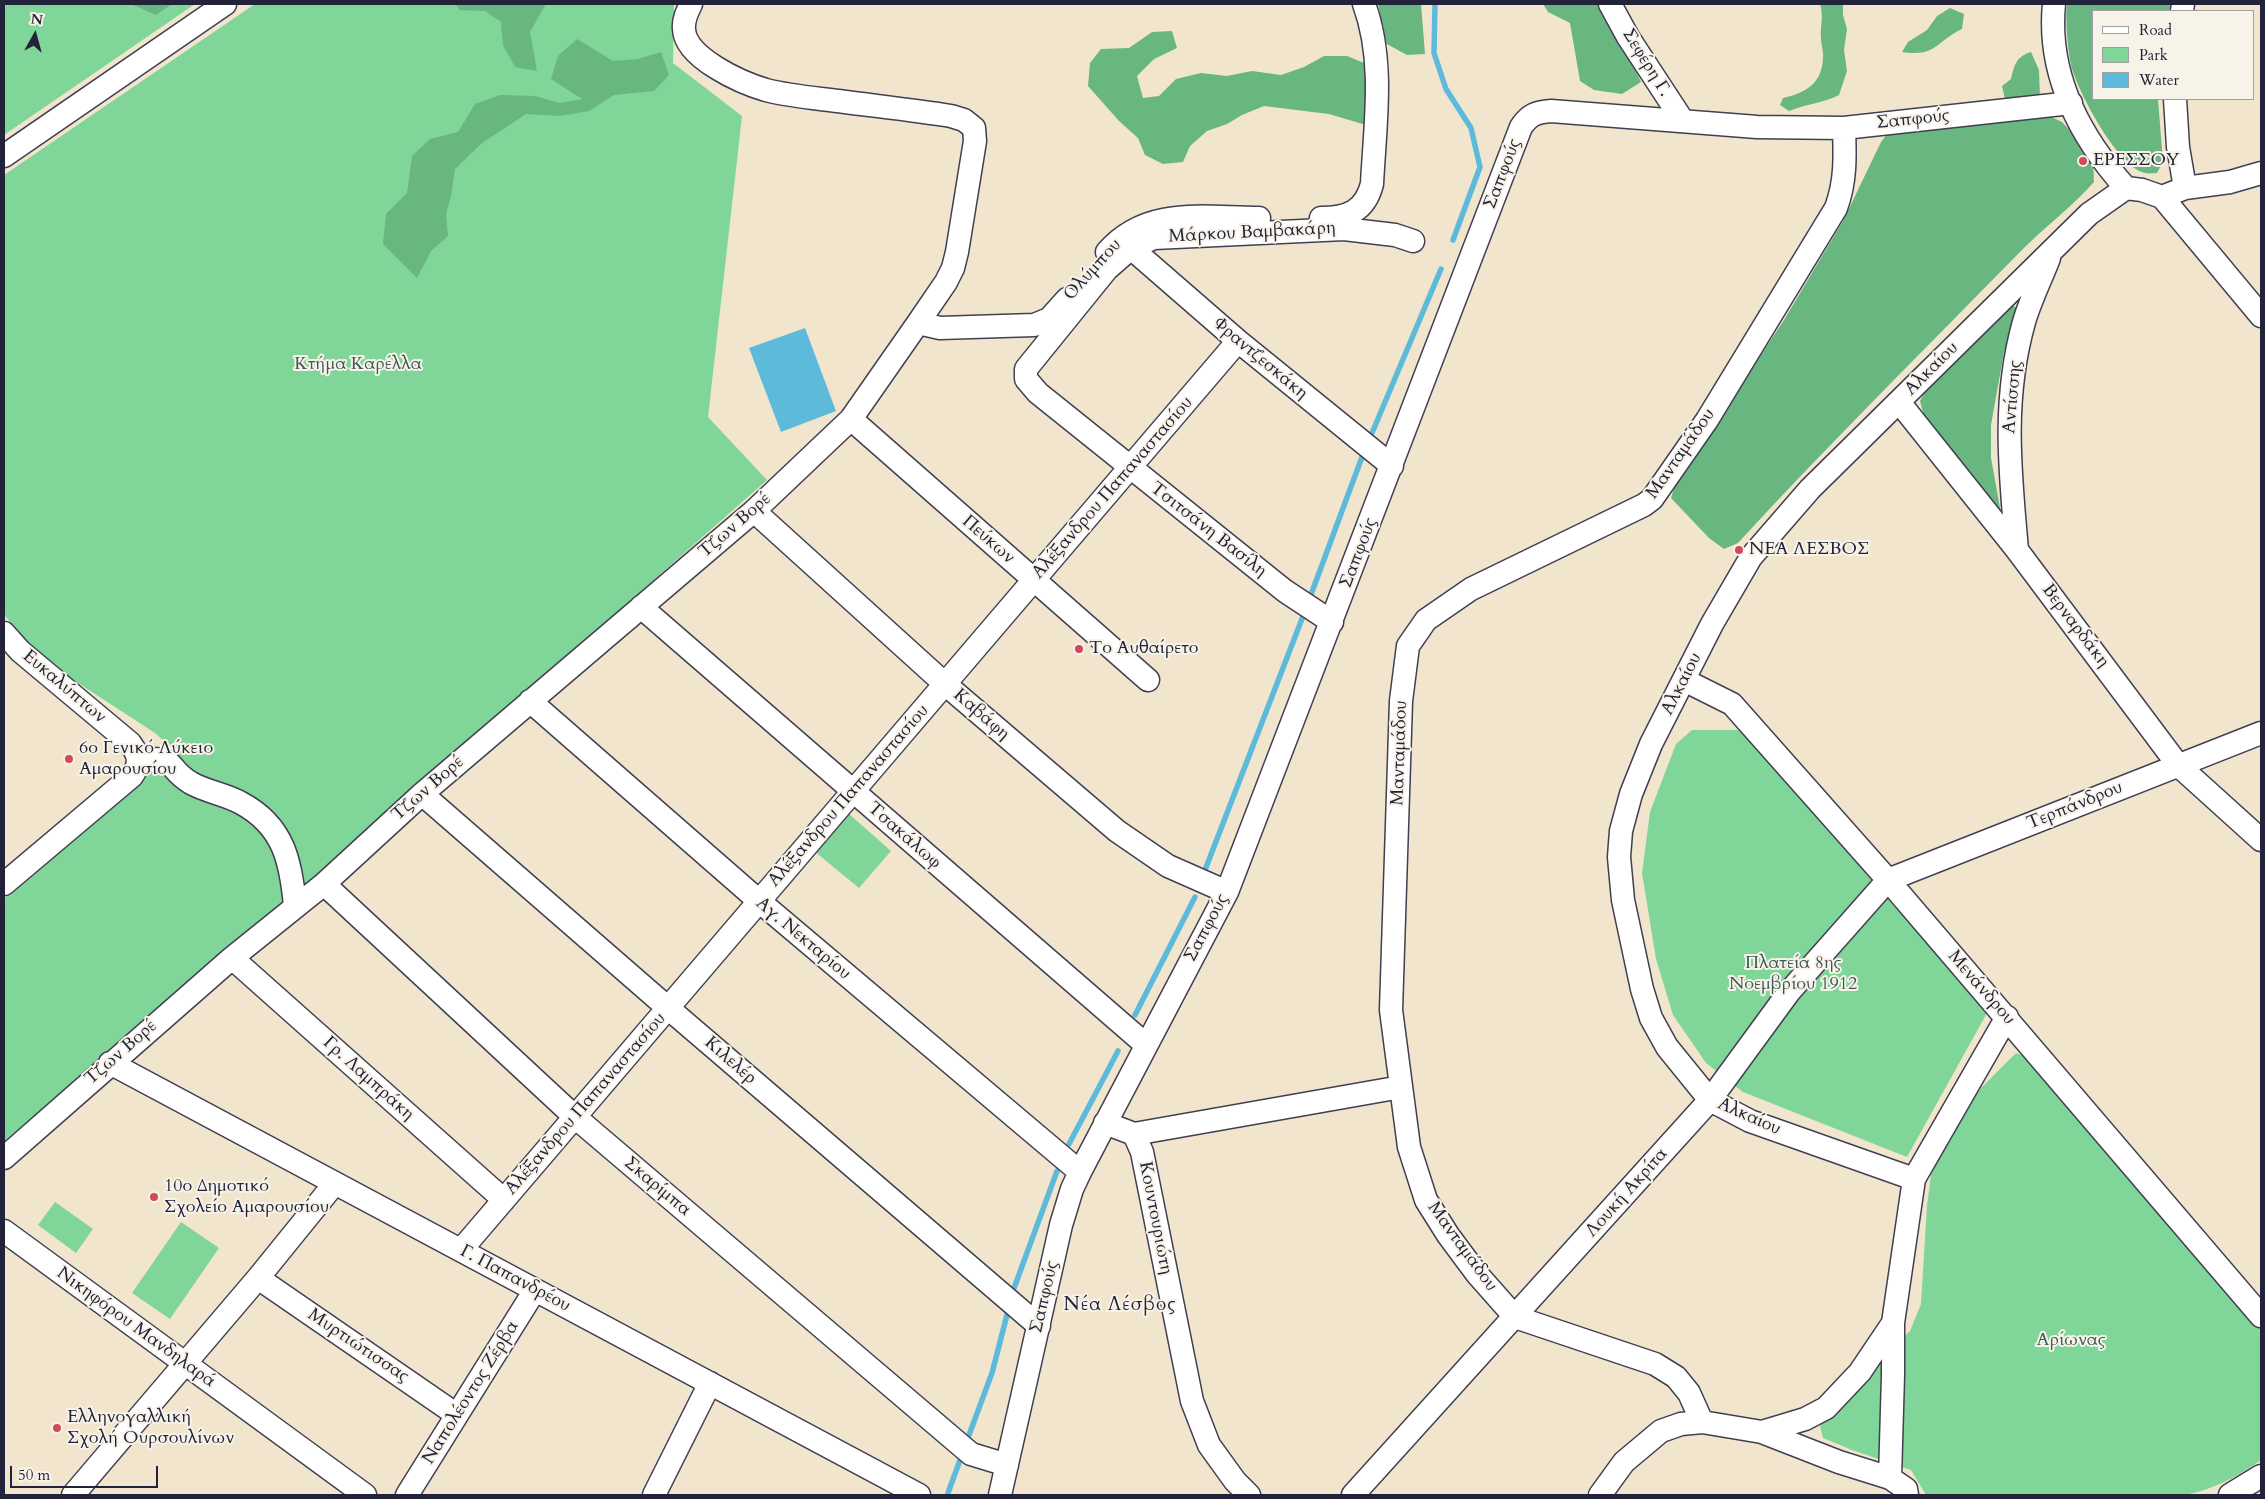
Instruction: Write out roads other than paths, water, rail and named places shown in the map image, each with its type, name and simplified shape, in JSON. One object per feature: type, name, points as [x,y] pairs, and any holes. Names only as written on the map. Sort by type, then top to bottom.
[{"type":"street","points":[[4,156],[225,4]]},
{"type":"street","points":[[691,4],[686,15],[684,30],[688,43],[700,56],[746,83],[767,90],[814,98],[951,116],[964,120],[974,128],[975,141],[957,252],[946,282],[851,419]]},
{"type":"street","name":"Ολύμπου","points":[[918,323],[940,328],[1034,325],[1049,318],[1118,239],[1138,227],[1157,220],[1332,218],[1349,215],[1360,207],[1369,194],[1372,184],[1378,70],[1364,4]]},
{"type":"street","name":"Σεφέρη Γ.","points":[[1610,4],[1628,37],[1683,121]]},
{"type":"street","points":[[2054,4],[2054,49],[2061,78],[2071,103],[2096,152],[2126,188],[2142,190],[2162,197],[2261,316]]},
{"type":"street","points":[[2175,100],[2178,147],[2185,188]]},
{"type":"street","name":"Σαπφούς","points":[[1000,1495],[1067,1204],[1080,1172],[1145,1044],[1227,892],[1325,619],[1392,466],[1521,127],[1528,117],[1538,112],[1552,111],[1781,128],[1844,128],[2071,103]]},
{"type":"street","name":"Μανταμάδου","points":[[1515,1316],[1460,1250],[1426,1200],[1409,1147],[1390,1010],[1401,702],[1408,646],[1426,620],[1471,589],[1650,501],[1707,420],[1836,208],[1842,191],[1846,169],[1844,128]]},
{"type":"street","points":[[2162,197],[2185,188],[2230,182],[2261,173]]},
{"type":"street","name":"Αλκαίου","points":[[1914,1179],[1750,1121],[1710,1100],[1667,1047],[1651,1018],[1642,989],[1620,877],[1621,832],[1631,794],[1651,744],[1712,624],[1751,557],[1810,489],[2052,250],[2089,214],[2126,188]]},
{"type":"street","name":"Μάρκου Βαμβακάρη","points":[[1038,392],[1026,379],[1026,369],[1029,364],[1106,269],[1132,248],[1154,238],[1344,229],[1369,231],[1413,241]]},
{"type":"street","name":"Φραντζεσκάκη","points":[[1132,248],[1238,341],[1392,466]]},
{"type":"street","name":"Αντίσσης","points":[[2017,550],[2008,454],[2013,378],[2024,320],[2052,250]]},
{"type":"street","name":"Αλέξανδρου Παπαναστασίου","points":[[461,1250],[1238,341]]},
{"type":"street","name":"Τσιτσάνη Βασίλη","points":[[1038,392],[1285,591],[1325,619]]},
{"type":"street","name":"Βερναρδάκη","points":[[1899,402],[2017,550],[2178,765],[2261,840]]},
{"type":"street","name":"Τζων Βορέ","points":[[4,1158],[110,1063],[232,958],[324,884],[422,794],[754,511],[851,419]]},
{"type":"street","name":"Πεύκων","points":[[851,419],[1148,680]]},
{"type":"street","name":"Καβάφη","points":[[754,511],[945,684],[1117,831],[1168,866],[1227,892]]},
{"type":"street","name":"Τσακάλωφ","points":[[641,607],[852,792],[1145,1044]]},
{"type":"street","name":"Ευκαλύπτων","points":[[4,633],[20,651],[130,743],[137,752],[139,760]]},
{"type":"street","name":"Μενάνδρου","points":[[1684,680],[1732,704],[2007,1017],[2261,1316]]},
{"type":"street","name":"Αγ. Νεκταρίου","points":[[530,701],[759,901],[1080,1172]]},
{"type":"street","name":"Τερπάνδρου","points":[[1888,880],[2261,733]]},
{"type":"street","points":[[4,884],[132,776],[137,769],[139,760],[160,758],[170,763],[183,777],[193,784],[242,803],[264,819],[276,833],[285,851],[292,879],[295,906]]},
{"type":"street","name":"Κιλελέρ","points":[[422,794],[1039,1326]]},
{"type":"street","name":"Λουκή Ακρίτα","points":[[1353,1495],[1710,1100],[1789,992],[1888,880]]},
{"type":"street","name":"Σκαρίμπα","points":[[324,884],[575,1117],[971,1454],[1007,1465]]},
{"type":"street","name":"Γρ. Λαμπράκη","points":[[232,958],[504,1200]]},
{"type":"street","points":[[1890,1478],[1893,1323],[1914,1179],[2007,1017]]},
{"type":"street","name":"Γ. Παπανδρέου","points":[[110,1063],[920,1495]]},
{"type":"street","points":[[1105,1123],[1134,1134],[1401,1087]]},
{"type":"street","name":"Κουντουριώτη","points":[[1134,1134],[1142,1152],[1192,1401],[1209,1445],[1235,1481],[1249,1495]]},
{"type":"street","points":[[73,1495],[258,1278],[335,1183]]},
{"type":"street","name":"Νικηφόρου Μανδηλαρά","points":[[4,1231],[365,1495]]},
{"type":"street","name":"Μυρτιώτισσας","points":[[258,1278],[458,1414]]},
{"type":"street","name":"Ναπολέοντος Ζέρβα","points":[[408,1495],[536,1290]]},
{"type":"street","points":[[1515,1316],[1654,1364],[1676,1378],[1689,1392],[1702,1422]]},
{"type":"street","points":[[1762,1432],[1806,1419],[1826,1408],[1860,1372],[1893,1323]]},
{"type":"street","points":[[654,1495],[710,1383]]},
{"type":"street","points":[[1600,1495],[1624,1462],[1661,1431],[1681,1424],[1702,1422],[1762,1432],[1839,1462],[1890,1478],[1906,1489],[1907,1495]]},
{"type":"street","points":[[1619,1495],[1637,1469],[1647,1443]]},
{"type":"street","points":[[2230,1495],[2261,1476]]},
{"type":"water","points":[[805,328],[836,411],[781,432],[749,348]]},
{"type":"waterway","points":[[1435,4],[1434,53],[1446,89],[1471,128],[1480,167],[1453,240]]},
{"type":"waterway","points":[[1372,433],[1441,269]]},
{"type":"waterway","points":[[1309,600],[1362,457]]},
{"type":"waterway","points":[[1205,870],[1305,611]]},
{"type":"waterway","points":[[1135,1015],[1195,897]]},
{"type":"waterway","points":[[1069,1144],[1118,1051]]},
{"type":"waterway","points":[[1013,1291],[1057,1171]]},
{"type":"waterway","points":[[969,1435],[992,1373],[1008,1311]]},
{"type":"waterway","points":[[948,1493],[960,1460]]},
{"type":"place","name":"ΕΡΕΣΣΟΥ","points":[[2083,161]]},
{"type":"place","name":"ΝΕΑ ΛΕΣΒΟΣ","points":[[1739,550]]},
{"type":"place","name":"Το Αυθαίρετο","points":[[1079,649]]},
{"type":"place","name":"6ο Γενικό Λύκειο Αμαρουσίου","points":[[69,759]]},
{"type":"place","name":"10ο Δημοτικό Σχολείο Αμαρουσίου","points":[[154,1197]]},
{"type":"place","name":"Ελληνογαλλική Σχολή Ουρσουλίνων","points":[[57,1428]]},
{"type":"district","name":"Νέα Λέσβος","points":[[1120,1306]]},
{"type":"park label","name":"Κτήμα Καρέλλα","points":[[358,365]]},
{"type":"park label","name":"Πλατεία 8ης Νοεμβρίου 1912","points":[[1793,974]]},
{"type":"park label","name":"Αρίωνας","points":[[2071,1341]]}]
